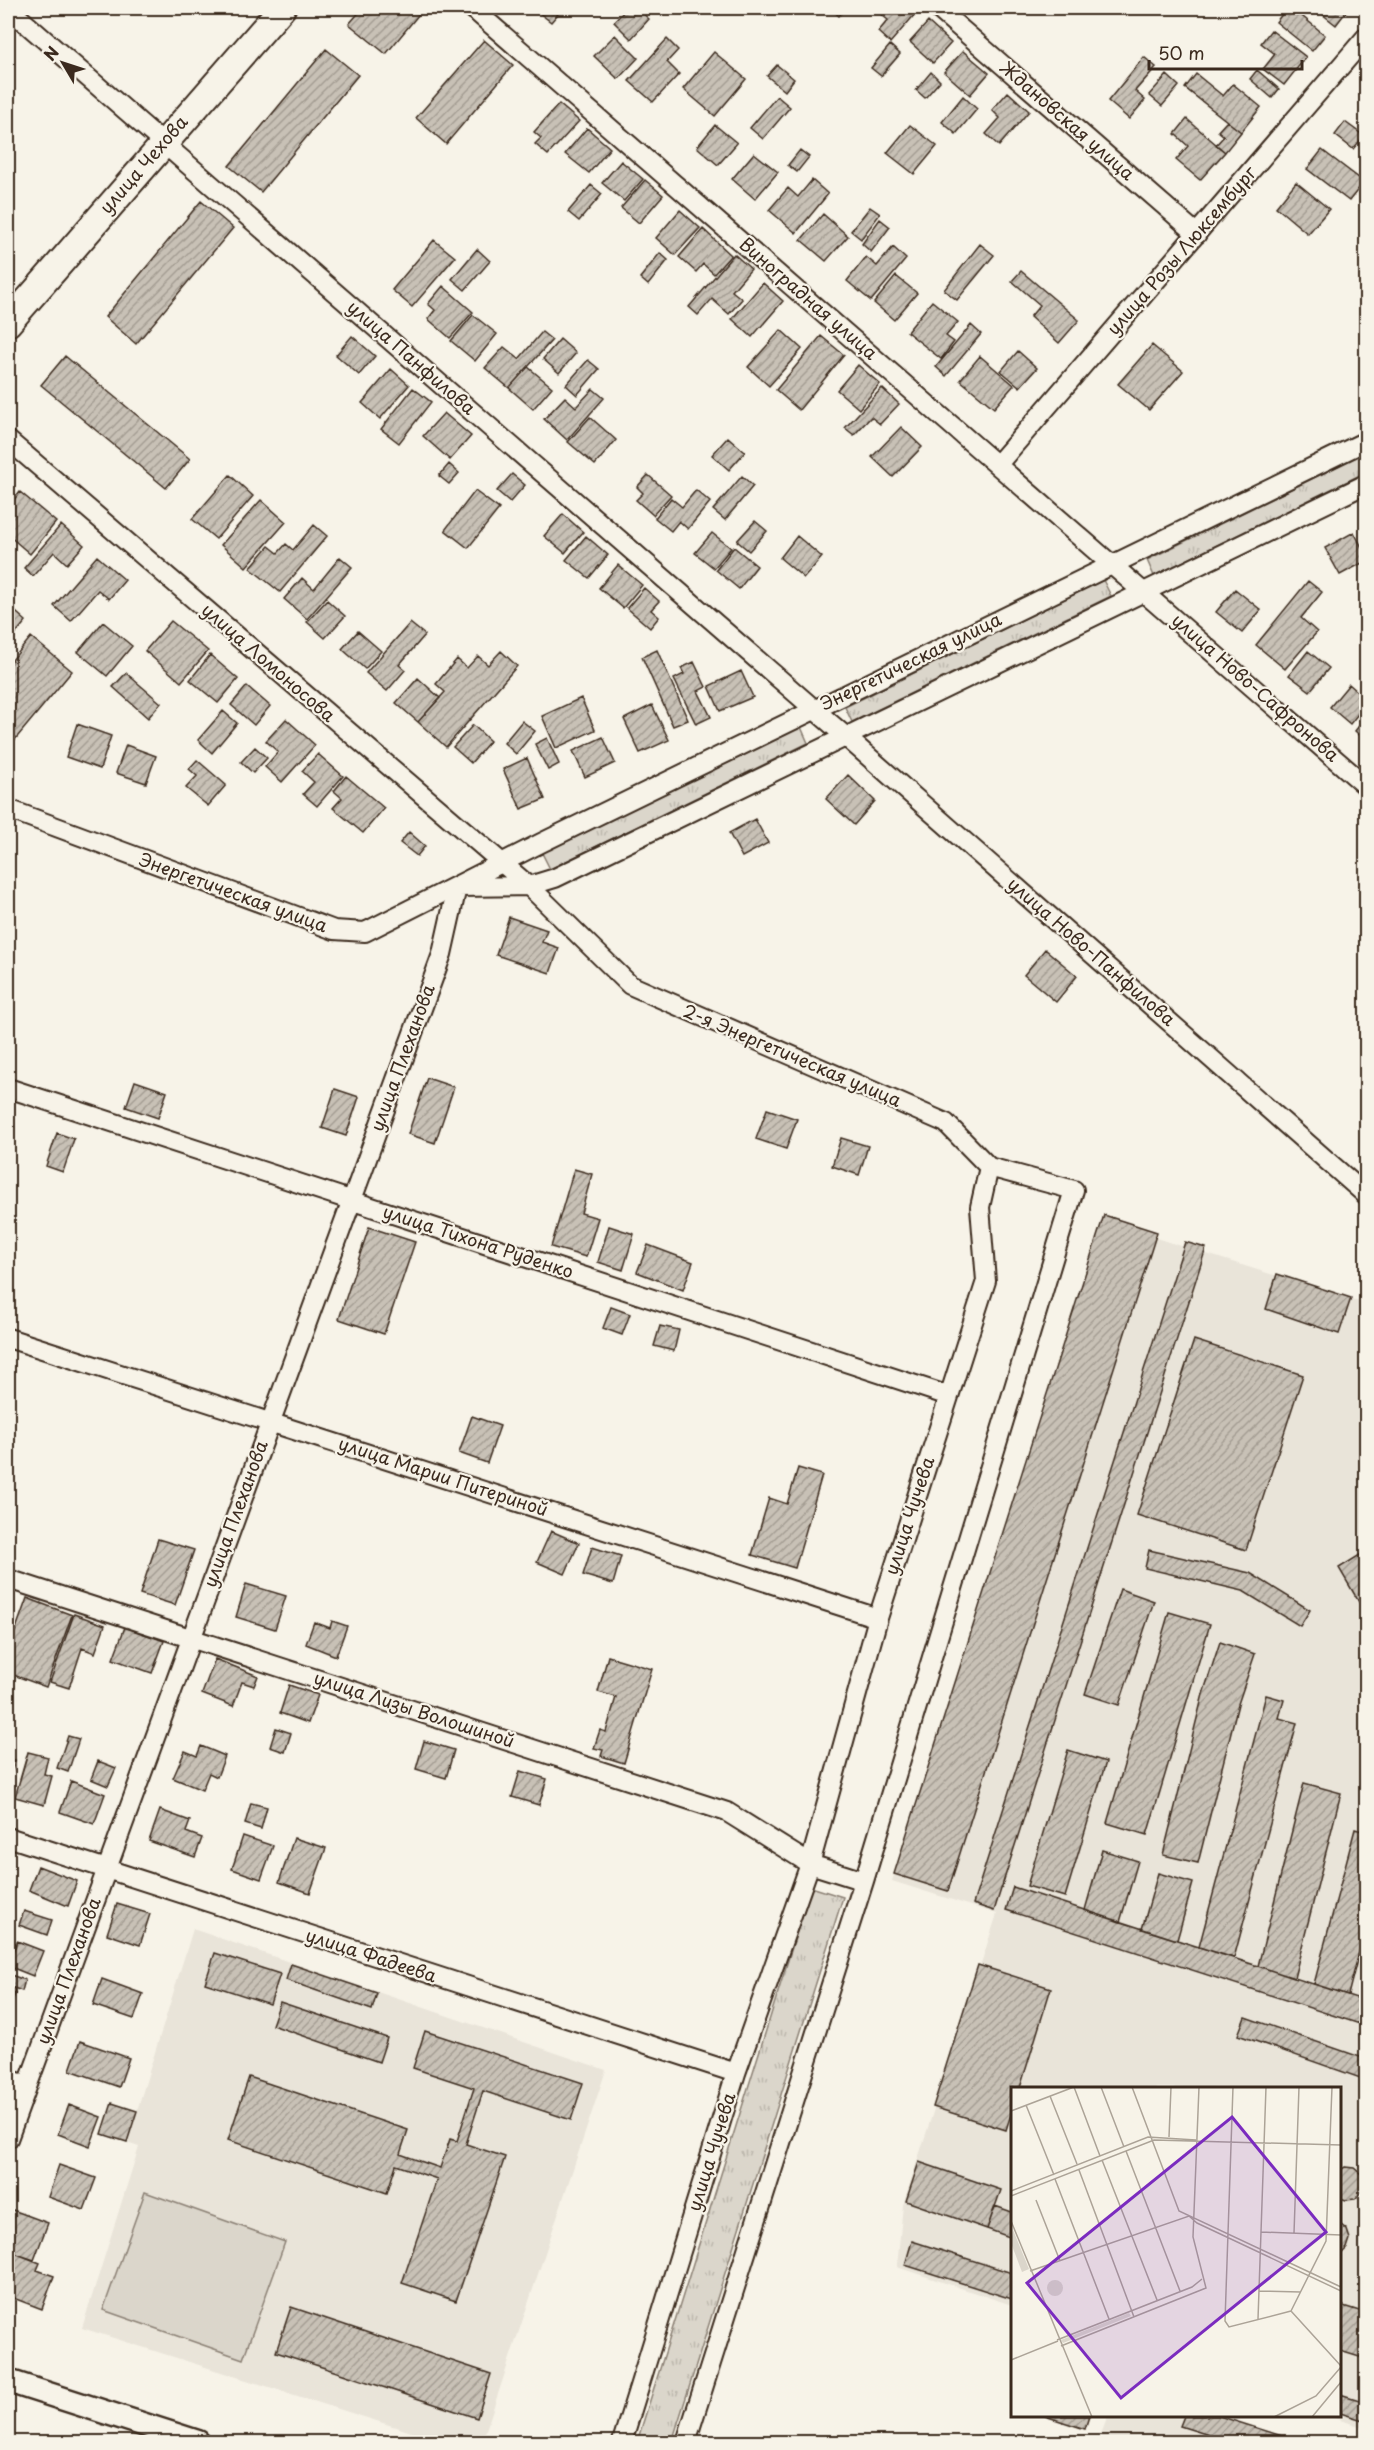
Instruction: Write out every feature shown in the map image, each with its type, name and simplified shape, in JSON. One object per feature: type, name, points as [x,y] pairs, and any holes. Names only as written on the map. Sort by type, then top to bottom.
[{"type":"main road","name":"улица Чехова","points":[[8,323],[282,8]]},
{"type":"street","name":"улица Панфилова","points":[[8,8],[814,709]]},
{"type":"street","name":"Виноградная улица","points":[[472,8],[1144,591]]},
{"type":"street","name":"Ждановская улица","points":[[937,8],[1197,234]]},
{"type":"street","name":"улица Розы Люксембург","points":[[998,464],[1366,37]]},
{"type":"street","name":"улица Ломоносова","points":[[8,440],[529,886]]},
{"type":"street","name":"Энергетическая улица","points":[[8,809],[334,930],[365,932],[457,887],[500,863],[1366,441]]},
{"type":"street","name":"Энергетическая улица","points":[[457,887],[529,886],[555,878],[1366,484]]},
{"type":"street","name":"улица Ново-Сафронова","points":[[1144,591],[1366,786]]},
{"type":"street","name":"улица Ново-Панфилова","points":[[814,709],[1366,1195]]},
{"type":"street","name":"2-я Энергетическая улица","points":[[529,886],[630,985],[946,1123],[990,1167],[1074,1190],[864,1881]]},
{"type":"street","name":"улица Плеханова","points":[[8,2139],[442,954],[457,887]]},
{"type":"street","name":"улица Тихона Руденко","points":[[8,1088],[949,1396]]},
{"type":"street","name":"улица Чучева","points":[[622,2442],[736,2073],[810,1864],[878,1617],[986,1281],[980,1207],[990,1167]]},
{"type":"street","name":"улица Марии Питериной","points":[[8,1338],[878,1617]]},
{"type":"street","name":"улица Лизы Волошиной","points":[[8,1579],[727,1812],[810,1864]]},
{"type":"street","name":"улица Фадеева","points":[[8,1837],[736,2073]]},
{"type":"street","points":[[686,2442],[864,1881],[810,1864]]},
{"type":"street","points":[[8,2079],[27,2085]]},
{"type":"street","points":[[8,2381],[198,2442]]},
{"type":"shaded area","points":[[1102,1221],[1366,1304],[1366,2428],[1330,2417],[1341,2417],[1341,2087],[1011,2087],[1011,2305],[897,2267],[903,2205],[997,1914],[892,1881]]},
{"type":"shaded area","points":[[193,1929],[606,2070],[482,2442],[443,2442],[82,2328],[139,2147],[127,2143]]},
{"type":"shaded area","points":[[1108,2417],[1229,2417],[1227,2425],[1294,2442],[1098,2442]]},
{"type":"green space","points":[[1366,452],[1366,472],[1154,576],[1147,560]]},
{"type":"green space","points":[[1103,580],[1111,596],[852,722],[845,707]]},
{"type":"green space","points":[[801,727],[808,743],[550,869],[542,853]]},
{"type":"green space","points":[[811,1887],[843,1897],[672,2442],[637,2442]]},
{"type":"green space","points":[[145,2192],[285,2242],[243,2359],[103,2310]]},
{"type":"building","points":[[363,8],[424,8],[386,54],[349,24]]},
{"type":"building","points":[[533,8],[563,8],[551,22]]},
{"type":"building","points":[[627,8],[637,8],[649,19],[631,39],[614,22]]},
{"type":"building","points":[[830,8],[846,8],[839,16]]},
{"type":"building","points":[[882,8],[913,8],[917,12],[890,43],[878,32],[888,20],[878,12]]},
{"type":"building","points":[[1287,8],[1292,8],[1325,35],[1312,51],[1276,22]]},
{"type":"building","points":[[1327,8],[1349,8],[1336,25],[1322,14]]},
{"type":"building","points":[[928,22],[951,43],[933,63],[910,42]]},
{"type":"building","points":[[1271,30],[1306,57],[1284,85],[1263,69],[1275,54],[1261,43]]},
{"type":"building","points":[[615,35],[638,58],[618,79],[594,56]]},
{"type":"building","points":[[667,39],[678,50],[667,62],[679,74],[653,102],[629,81]]},
{"type":"building","points":[[484,40],[513,65],[446,144],[416,118]]},
{"type":"building","points":[[890,45],[900,54],[881,76],[871,68]]},
{"type":"building","points":[[326,49],[358,75],[261,192],[229,166]]},
{"type":"building","points":[[963,51],[989,73],[970,95],[944,72]]},
{"type":"building","points":[[714,52],[746,79],[715,116],[683,89]]},
{"type":"building","points":[[1144,57],[1156,67],[1135,91],[1145,100],[1129,119],[1108,101]]},
{"type":"building","points":[[777,65],[794,79],[785,91],[767,76]]},
{"type":"building","points":[[1257,70],[1279,89],[1272,98],[1250,79]]},
{"type":"building","points":[[931,72],[940,81],[925,98],[916,90]]},
{"type":"building","points":[[1196,74],[1223,96],[1233,84],[1261,107],[1241,132],[1185,88]]},
{"type":"building","points":[[1167,75],[1179,86],[1162,106],[1149,95]]},
{"type":"building","points":[[1008,92],[1029,111],[999,146],[986,134],[1000,118],[992,110]]},
{"type":"building","points":[[777,96],[790,107],[763,139],[750,128]]},
{"type":"building","points":[[963,96],[977,109],[956,134],[942,122]]},
{"type":"building","points":[[559,104],[579,121],[548,155],[535,144],[541,138],[534,132]]},
{"type":"building","points":[[1187,119],[1225,152],[1200,180],[1176,160],[1188,146],[1175,134]]},
{"type":"building","points":[[1227,121],[1241,132],[1225,152],[1216,145],[1224,136],[1218,131]]},
{"type":"building","points":[[1345,122],[1364,136],[1353,149],[1335,135]]},
{"type":"building","points":[[715,125],[737,143],[718,165],[697,147]]},
{"type":"building","points":[[910,125],[937,146],[914,174],[887,153]]},
{"type":"building","points":[[587,128],[610,148],[589,173],[565,154]]},
{"type":"building","points":[[800,150],[809,157],[797,172],[788,165]]},
{"type":"building","points":[[1322,150],[1364,182],[1349,201],[1307,169]]},
{"type":"building","points":[[754,153],[778,172],[755,199],[732,179]]},
{"type":"building","points":[[621,161],[643,179],[624,201],[602,183]]},
{"type":"building","points":[[645,180],[663,195],[639,223],[621,208]]},
{"type":"building","points":[[812,180],[828,194],[796,233],[769,210],[788,188],[798,197]]},
{"type":"building","points":[[1296,182],[1329,209],[1308,234],[1276,207]]},
{"type":"building","points":[[591,185],[602,194],[579,221],[568,212]]},
{"type":"building","points":[[201,201],[233,228],[136,344],[105,317]]},
{"type":"building","points":[[870,207],[880,214],[861,239],[851,231]]},
{"type":"building","points":[[680,210],[700,228],[675,255],[656,238]]},
{"type":"building","points":[[823,214],[848,236],[826,261],[801,240]]},
{"type":"building","points":[[880,219],[890,227],[871,252],[862,244]]},
{"type":"building","points":[[703,229],[731,255],[714,274],[703,264],[696,272],[679,257]]},
{"type":"building","points":[[434,240],[455,257],[412,307],[392,290]]},
{"type":"building","points":[[980,244],[994,255],[957,300],[944,290]]},
{"type":"building","points":[[893,247],[906,259],[871,301],[847,281],[866,257],[877,266]]},
{"type":"building","points":[[477,249],[490,261],[465,290],[452,279]]},
{"type":"building","points":[[660,253],[668,260],[648,285],[640,278]]},
{"type":"building","points":[[734,254],[751,269],[732,291],[742,299],[729,314],[712,299],[698,315],[689,307]]},
{"type":"building","points":[[1021,271],[1079,320],[1059,343],[1030,317],[1040,305],[1012,281]]},
{"type":"building","points":[[896,276],[917,293],[894,320],[874,303]]},
{"type":"building","points":[[763,283],[783,301],[752,337],[732,319]]},
{"type":"building","points":[[443,286],[473,312],[450,338],[428,319],[435,310],[428,304]]},
{"type":"building","points":[[932,301],[958,322],[946,336],[954,342],[941,359],[907,332]]},
{"type":"building","points":[[473,315],[497,334],[475,361],[451,341]]},
{"type":"building","points":[[971,325],[981,334],[946,376],[936,367]]},
{"type":"building","points":[[781,330],[802,349],[769,386],[748,367]]},
{"type":"building","points":[[542,332],[552,340],[509,388],[485,368],[504,347],[519,359]]},
{"type":"building","points":[[352,336],[375,356],[359,375],[336,355]]},
{"type":"building","points":[[821,336],[844,355],[799,410],[776,390]]},
{"type":"building","points":[[560,339],[576,353],[559,373],[543,359]]},
{"type":"building","points":[[1152,345],[1183,371],[1149,410],[1118,384]]},
{"type":"building","points":[[1018,351],[1037,368],[1020,387],[1001,371]]},
{"type":"building","points":[[65,356],[190,459],[166,488],[41,385]]},
{"type":"building","points":[[980,356],[1014,385],[994,408],[960,380]]},
{"type":"building","points":[[588,360],[599,369],[577,395],[566,385]]},
{"type":"building","points":[[858,365],[880,384],[859,409],[837,390]]},
{"type":"building","points":[[528,367],[552,387],[533,409],[509,388]]},
{"type":"building","points":[[391,369],[409,385],[380,419],[362,403]]},
{"type":"building","points":[[413,388],[431,402],[399,443],[381,429]]},
{"type":"building","points":[[882,388],[899,404],[880,424],[871,417],[854,435],[845,428]]},
{"type":"building","points":[[593,389],[604,398],[567,440],[544,419],[565,397],[576,407]]},
{"type":"building","points":[[444,413],[471,436],[450,460],[423,436]]},
{"type":"building","points":[[590,417],[616,440],[595,465],[568,442]]},
{"type":"building","points":[[901,427],[922,447],[893,477],[872,457]]},
{"type":"building","points":[[728,437],[745,452],[729,470],[712,455]]},
{"type":"building","points":[[449,464],[459,473],[449,484],[439,476]]},
{"type":"building","points":[[512,474],[525,485],[510,502],[497,491]]},
{"type":"building","points":[[230,475],[253,496],[216,539],[192,519]]},
{"type":"building","points":[[648,475],[671,495],[653,515],[636,500],[643,493],[637,487]]},
{"type":"building","points":[[742,476],[753,486],[725,520],[713,510]]},
{"type":"building","points":[[696,490],[710,502],[688,529],[679,521],[671,531],[655,518],[671,498],[682,507]]},
{"type":"building","points":[[475,491],[499,509],[468,548],[445,530]]},
{"type":"building","points":[[20,492],[56,522],[30,554],[8,535],[8,507]]},
{"type":"building","points":[[261,500],[286,522],[246,567],[221,545]]},
{"type":"building","points":[[563,514],[583,532],[565,553],[544,536]]},
{"type":"building","points":[[755,521],[767,531],[749,551],[737,541]]},
{"type":"building","points":[[61,525],[84,545],[67,564],[54,552],[33,576],[24,568]]},
{"type":"building","points":[[314,525],[327,536],[280,592],[250,568],[269,546],[278,553],[286,544],[293,550]]},
{"type":"building","points":[[1354,532],[1366,555],[1366,561],[1340,575],[1325,548]]},
{"type":"building","points":[[712,533],[731,548],[714,568],[695,553]]},
{"type":"building","points":[[586,536],[608,555],[589,578],[566,560]]},
{"type":"building","points":[[797,536],[822,557],[804,578],[780,558]]},
{"type":"building","points":[[734,547],[757,566],[739,589],[716,570]]},
{"type":"building","points":[[97,556],[125,580],[109,599],[98,590],[71,621],[54,606]]},
{"type":"building","points":[[340,557],[352,567],[307,619],[284,599],[302,578],[314,589]]},
{"type":"building","points":[[618,565],[642,585],[623,608],[599,588]]},
{"type":"building","points":[[1308,581],[1322,592],[1301,618],[1317,632],[1285,669],[1256,645]]},
{"type":"building","points":[[644,588],[659,601],[651,610],[659,617],[650,628],[627,608]]},
{"type":"building","points":[[1235,589],[1261,610],[1242,633],[1216,612]]},
{"type":"building","points":[[327,600],[345,616],[325,638],[307,622]]},
{"type":"building","points":[[8,605],[26,621],[8,643]]},
{"type":"building","points":[[171,621],[208,651],[181,682],[145,651]]},
{"type":"building","points":[[103,622],[132,646],[107,676],[78,652]]},
{"type":"building","points":[[410,623],[425,635],[399,665],[405,670],[387,691],[366,673]]},
{"type":"building","points":[[358,631],[381,651],[365,669],[342,649]]},
{"type":"building","points":[[31,637],[72,671],[8,748],[8,665]]},
{"type":"building","points":[[657,650],[688,720],[673,726],[642,657]]},
{"type":"building","points":[[501,651],[517,666],[446,747],[418,722],[445,692],[436,684],[457,659],[467,668],[478,656],[488,665]]},
{"type":"building","points":[[1308,651],[1329,668],[1310,691],[1289,675]]},
{"type":"building","points":[[210,655],[238,679],[218,703],[190,680]]},
{"type":"building","points":[[694,662],[706,687],[698,691],[711,717],[696,724],[674,679],[684,674],[681,668]]},
{"type":"building","points":[[741,671],[753,697],[720,711],[709,686]]},
{"type":"building","points":[[126,673],[161,703],[148,718],[113,687]]},
{"type":"building","points":[[418,678],[440,698],[418,722],[396,703]]},
{"type":"building","points":[[1366,682],[1366,704],[1350,724],[1330,707],[1349,684],[1358,692]]},
{"type":"building","points":[[247,686],[270,706],[254,725],[231,705]]},
{"type":"building","points":[[581,698],[595,730],[556,748],[542,716]]},
{"type":"building","points":[[652,705],[669,740],[640,753],[624,719]]},
{"type":"building","points":[[223,711],[237,723],[212,753],[198,740]]},
{"type":"building","points":[[1366,717],[1366,741],[1355,731]]},
{"type":"building","points":[[286,719],[315,745],[282,782],[265,767],[278,752],[266,741]]},
{"type":"building","points":[[522,721],[535,731],[516,754],[504,743]]},
{"type":"building","points":[[77,724],[111,736],[100,769],[66,757]]},
{"type":"building","points":[[473,725],[490,741],[471,763],[453,747]]},
{"type":"building","points":[[603,737],[615,763],[585,777],[573,751]]},
{"type":"building","points":[[547,738],[559,764],[548,770],[535,744]]},
{"type":"building","points":[[126,745],[156,756],[146,783],[116,773]]},
{"type":"building","points":[[255,747],[267,758],[253,773],[241,762]]},
{"type":"building","points":[[318,754],[343,776],[317,806],[303,794],[314,782],[302,771]]},
{"type":"building","points":[[527,758],[545,799],[521,809],[503,769]]},
{"type":"building","points":[[197,760],[226,785],[208,806],[186,788],[197,776],[189,769]]},
{"type":"building","points":[[848,775],[875,801],[854,825],[826,799]]},
{"type":"building","points":[[346,776],[384,808],[363,833],[333,808],[342,798],[334,791]]},
{"type":"building","points":[[755,819],[768,843],[742,857],[729,833]]},
{"type":"building","points":[[409,832],[425,846],[417,856],[400,843]]},
{"type":"building","points":[[509,917],[547,930],[542,942],[559,948],[550,973],[496,955]]},
{"type":"building","points":[[1045,949],[1077,976],[1056,1002],[1024,975]]},
{"type":"building","points":[[427,1078],[454,1087],[435,1143],[408,1134]]},
{"type":"building","points":[[135,1081],[167,1092],[158,1118],[126,1107]]},
{"type":"building","points":[[335,1089],[359,1097],[346,1136],[322,1128]]},
{"type":"building","points":[[767,1109],[797,1119],[786,1149],[756,1139]]},
{"type":"building","points":[[57,1133],[74,1139],[63,1172],[46,1166]]},
{"type":"building","points":[[841,1138],[868,1146],[859,1175],[832,1166]]},
{"type":"building","points":[[574,1169],[592,1174],[581,1213],[598,1218],[586,1257],[551,1247]]},
{"type":"building","points":[[1104,1215],[1157,1232],[948,1891],[894,1874]]},
{"type":"building","points":[[609,1226],[634,1234],[623,1270],[598,1262]]},
{"type":"building","points":[[369,1227],[415,1242],[384,1334],[339,1319]]},
{"type":"building","points":[[1185,1242],[1206,1248],[994,1911],[973,1904]]},
{"type":"building","points":[[648,1245],[693,1262],[683,1290],[637,1272]]},
{"type":"building","points":[[1277,1274],[1351,1298],[1339,1334],[1266,1309]]},
{"type":"building","points":[[611,1307],[630,1314],[622,1335],[603,1328]]},
{"type":"building","points":[[660,1326],[679,1330],[674,1351],[654,1346]]},
{"type":"building","points":[[1194,1340],[1303,1375],[1246,1550],[1137,1515]]},
{"type":"building","points":[[472,1416],[500,1426],[487,1463],[459,1453]]},
{"type":"building","points":[[798,1468],[822,1475],[795,1568],[752,1555],[769,1498],[787,1504]]},
{"type":"building","points":[[551,1531],[579,1543],[565,1574],[537,1562]]},
{"type":"building","points":[[158,1539],[194,1550],[175,1605],[140,1594]]},
{"type":"building","points":[[592,1547],[621,1556],[613,1584],[583,1575]]},
{"type":"building","points":[[1149,1550],[1250,1573],[1310,1610],[1300,1626],[1243,1591],[1145,1568]]},
{"type":"building","points":[[1366,1551],[1366,1614],[1339,1568]]},
{"type":"building","points":[[246,1584],[286,1596],[275,1629],[236,1617]]},
{"type":"building","points":[[1120,1589],[1154,1601],[1119,1705],[1085,1694]]},
{"type":"building","points":[[8,1597],[14,1599],[8,1619]]},
{"type":"building","points":[[27,1598],[72,1615],[46,1687],[8,1673],[8,1651]]},
{"type":"building","points":[[1169,1612],[1210,1624],[1147,1835],[1107,1823]]},
{"type":"building","points":[[74,1614],[105,1625],[95,1653],[82,1648],[69,1688],[50,1682]]},
{"type":"building","points":[[332,1621],[347,1626],[336,1656],[306,1644],[314,1622],[330,1628]]},
{"type":"building","points":[[125,1627],[164,1641],[152,1673],[113,1659]]},
{"type":"building","points":[[1220,1642],[1255,1654],[1238,1704],[1198,1863],[1163,1855],[1203,1694]]},
{"type":"building","points":[[608,1656],[652,1669],[624,1763],[601,1756],[603,1750],[594,1748],[600,1730],[606,1732],[616,1697],[598,1692]]},
{"type":"building","points":[[215,1659],[258,1676],[254,1686],[242,1682],[233,1706],[202,1694]]},
{"type":"building","points":[[289,1685],[318,1695],[308,1723],[280,1713]]},
{"type":"building","points":[[1266,1695],[1284,1700],[1279,1718],[1297,1723],[1234,1958],[1199,1947]]},
{"type":"building","points":[[276,1728],[291,1733],[285,1752],[270,1747]]},
{"type":"building","points":[[68,1736],[79,1739],[68,1772],[57,1768]]},
{"type":"building","points":[[424,1741],[454,1750],[446,1778],[416,1769]]},
{"type":"building","points":[[201,1746],[225,1756],[217,1777],[209,1773],[202,1790],[173,1778],[185,1751],[197,1756]]},
{"type":"building","points":[[1068,1750],[1106,1762],[1065,1897],[1027,1886]]},
{"type":"building","points":[[28,1752],[48,1757],[44,1774],[52,1776],[44,1805],[15,1797]]},
{"type":"building","points":[[8,1758],[15,1760],[8,1785]]},
{"type":"building","points":[[98,1761],[116,1768],[108,1786],[91,1779]]},
{"type":"building","points":[[520,1771],[547,1779],[539,1805],[512,1797]]},
{"type":"building","points":[[71,1781],[105,1794],[94,1824],[60,1812]]},
{"type":"building","points":[[1304,1783],[1341,1793],[1294,1978],[1258,1966]]},
{"type":"building","points":[[251,1803],[267,1807],[261,1829],[245,1824]]},
{"type":"building","points":[[160,1810],[190,1821],[186,1832],[202,1838],[195,1857],[149,1841]]},
{"type":"building","points":[[1355,1829],[1366,1832],[1366,1925],[1348,1995],[1314,1984]]},
{"type":"building","points":[[243,1836],[273,1846],[261,1879],[232,1869]]},
{"type":"building","points":[[294,1838],[326,1848],[310,1893],[279,1882]]},
{"type":"building","points":[[1102,1850],[1138,1861],[1120,1922],[1085,1910]]},
{"type":"building","points":[[38,1866],[77,1881],[68,1906],[29,1890]]},
{"type":"building","points":[[1158,1873],[1193,1883],[1177,1940],[1142,1929]]},
{"type":"building","points":[[1013,1887],[1366,2001],[1366,2026],[1006,1910]]},
{"type":"building","points":[[117,1904],[150,1914],[140,1945],[107,1934]]},
{"type":"building","points":[[24,1911],[52,1920],[47,1935],[19,1925]]},
{"type":"building","points":[[17,1941],[43,1951],[33,1976],[8,1966]]},
{"type":"building","points":[[215,1953],[280,1974],[270,2004],[205,1983]]},
{"type":"building","points":[[291,1964],[377,1993],[372,2010],[286,1980]]},
{"type":"building","points":[[978,1965],[1051,1988],[1020,2087],[1011,2087],[1011,2114],[1006,2130],[933,2107]]},
{"type":"building","points":[[8,1974],[25,1980],[22,1991],[8,1986]]},
{"type":"building","points":[[102,1979],[143,1994],[134,2019],[93,2005]]},
{"type":"building","points":[[8,1991],[15,1994],[10,2007],[8,2006]]},
{"type":"building","points":[[280,2002],[387,2038],[379,2062],[272,2025]]},
{"type":"building","points":[[1245,2017],[1366,2059],[1366,2080],[1238,2035]]},
{"type":"building","points":[[8,2030],[14,2032],[8,2052]]},
{"type":"building","points":[[425,2031],[583,2083],[571,2120],[483,2091],[466,2144],[505,2157],[456,2301],[402,2283],[437,2179],[396,2165],[387,2193],[228,2140],[249,2077],[408,2130],[400,2154],[440,2168],[450,2139],[457,2141],[474,2088],[413,2068]]},
{"type":"building","points":[[80,2041],[129,2058],[119,2087],[70,2070]]},
{"type":"building","points":[[112,2103],[137,2111],[127,2142],[102,2134]]},
{"type":"building","points":[[69,2105],[101,2117],[90,2146],[58,2134]]},
{"type":"building","points":[[919,2162],[1001,2190],[987,2229],[906,2201]]},
{"type":"building","points":[[59,2165],[96,2178],[84,2210],[48,2197]]},
{"type":"building","points":[[1345,2167],[1354,2168],[1361,2174],[1364,2183],[1362,2192],[1355,2199],[1341,2198],[1341,2169]]},
{"type":"building","points":[[995,2206],[1011,2212],[1011,2238],[987,2229]]},
{"type":"building","points":[[10,2209],[48,2223],[34,2260],[8,2251]]},
{"type":"building","points":[[1341,2225],[1347,2230],[1350,2239],[1347,2248],[1341,2254]]},
{"type":"building","points":[[912,2241],[1011,2273],[1011,2299],[905,2265]]},
{"type":"building","points":[[12,2252],[40,2263],[37,2270],[54,2276],[42,2309],[8,2296],[8,2265]]},
{"type":"building","points":[[1341,2305],[1366,2313],[1366,2359],[1341,2351]]},
{"type":"building","points":[[291,2307],[491,2374],[477,2418],[276,2352]]},
{"type":"building","points":[[1341,2394],[1366,2402],[1366,2421],[1341,2413]]},
{"type":"building","points":[[1048,2417],[1089,2417],[1085,2429]]},
{"type":"building","points":[[1184,2417],[1222,2417],[1301,2442],[1210,2442],[1212,2436],[1180,2426]]}]
